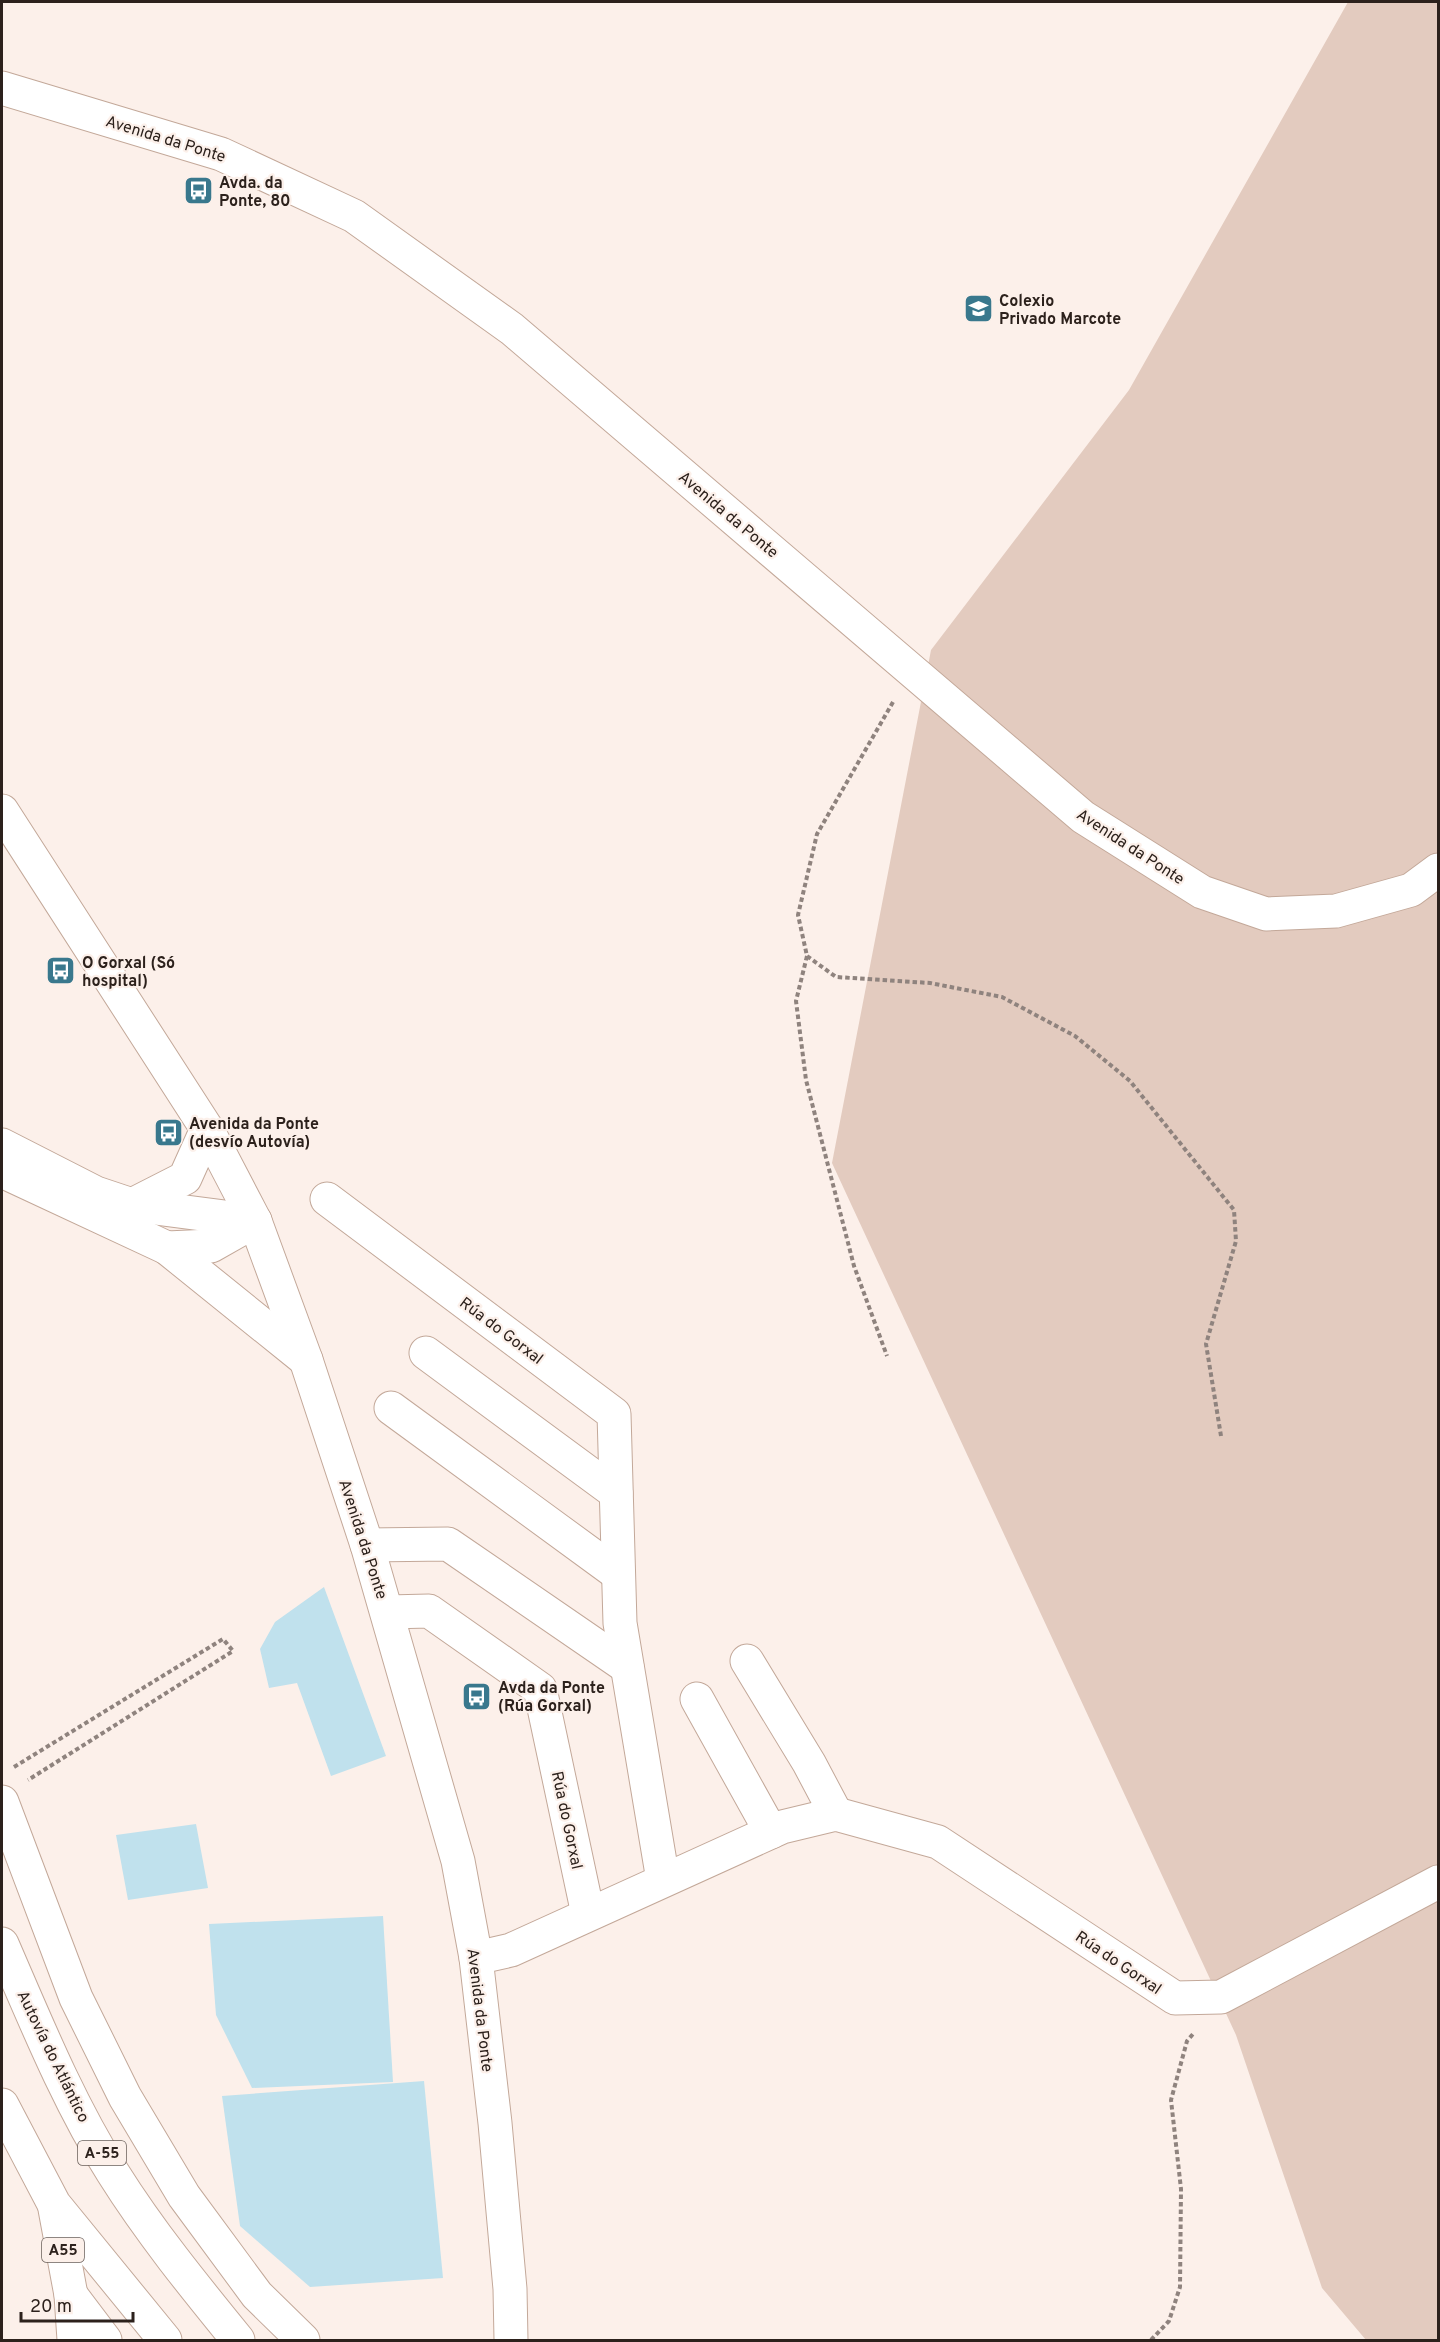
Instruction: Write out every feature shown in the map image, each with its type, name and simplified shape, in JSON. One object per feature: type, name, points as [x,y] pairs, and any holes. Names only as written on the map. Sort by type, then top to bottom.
[{"type":"main road","name":"Avenida da Ponte","points":[[2,88],[221,154],[354,216],[512,329],[1083,817],[1202,891],[1266,914],[1336,911],[1411,890],[1438,870]]},
{"type":"main road","name":"Avenida da Ponte","points":[[2,812],[207,1128],[255,1221],[306,1360],[388,1612],[458,1861],[476,1959],[495,2124],[510,2289],[511,2340]]},
{"type":"main road","points":[[132,1204],[185,1178],[207,1128]]},
{"type":"main road","points":[[2,1145],[96,1193],[132,1204],[255,1221]]},
{"type":"main road","points":[[2,1171],[167,1248],[306,1360]]},
{"type":"main road","name":"Rúa do Gorxal","points":[[327,1199],[614,1414],[620,1623],[663,1880]]},
{"type":"main road","points":[[167,1248],[211,1246],[255,1221]]},
{"type":"main road","points":[[426,1353],[616,1493]]},
{"type":"main road","points":[[392,1408],[618,1574]]},
{"type":"main road","points":[[367,1545],[448,1544],[627,1667]]},
{"type":"main road","name":"Rúa do Gorxal","points":[[388,1612],[429,1611],[540,1689],[588,1914]]},
{"type":"main road","points":[[747,1661],[809,1763],[836,1814]]},
{"type":"main road","points":[[697,1700],[771,1832]]},
{"type":"main road","points":[[12,1792],[76,1998],[125,2097],[184,2196],[250,2286],[303,2340]]},
{"type":"main road","name":"Rúa do Gorxal","points":[[476,1959],[511,1950],[782,1827],[836,1814],[938,1842],[1175,1998],[1221,1997],[1438,1882]]},
{"type":"main road","name":"Autovía do Atlántico","points":[[2,1944],[52,2060],[112,2172],[171,2258],[238,2340]]},
{"type":"main road","points":[[2,2105],[54,2204],[165,2340]]},
{"type":"main road","name":"A55","points":[[54,2204],[71,2295],[74,2340]]},
{"type":"main road","points":[[71,2295],[105,2340]]},
{"type":"path","points":[[887,1356],[854,1266],[806,1080],[796,1001],[807,956],[798,915],[817,834],[911,670]]},
{"type":"path","points":[[807,956],[836,976],[930,983],[1002,997],[1075,1036],[1130,1081],[1234,1210],[1236,1241],[1206,1344],[1221,1436]]},
{"type":"path","points":[[12,1792],[232,1651],[223,1639],[14,1767]]},
{"type":"path","points":[[1151,2340],[1169,2321],[1180,2287],[1181,2189],[1171,2100],[1187,2041],[1221,1997]]},
{"type":"shaded area","points":[[1348,2],[1438,2],[1438,2340],[1366,2340],[1322,2288],[1236,2035],[832,1163],[931,650],[1129,390]]},
{"type":"building","points":[[324,1587],[386,1756],[331,1776],[297,1683],[269,1688],[260,1649],[275,1622]]},
{"type":"building","points":[[196,1824],[208,1888],[128,1900],[116,1835]]},
{"type":"building","points":[[383,1916],[393,2082],[252,2088],[216,2015],[209,1924]]},
{"type":"building","points":[[424,2081],[443,2278],[310,2287],[240,2226],[222,2096]]},
{"type":"place","name":"Avda. da Ponte, 80","points":[[198,191]]},
{"type":"place","name":"Colexio Privado Marcote","points":[[978,309]]},
{"type":"place","name":"O Gorxal (Só hospital)","points":[[61,971]]},
{"type":"place","name":"Avenida da Ponte (desvío Autovía)","points":[[168,1132]]},
{"type":"place","name":"Avda da Ponte (Rúa Gorxal)","points":[[477,1696]]}]
